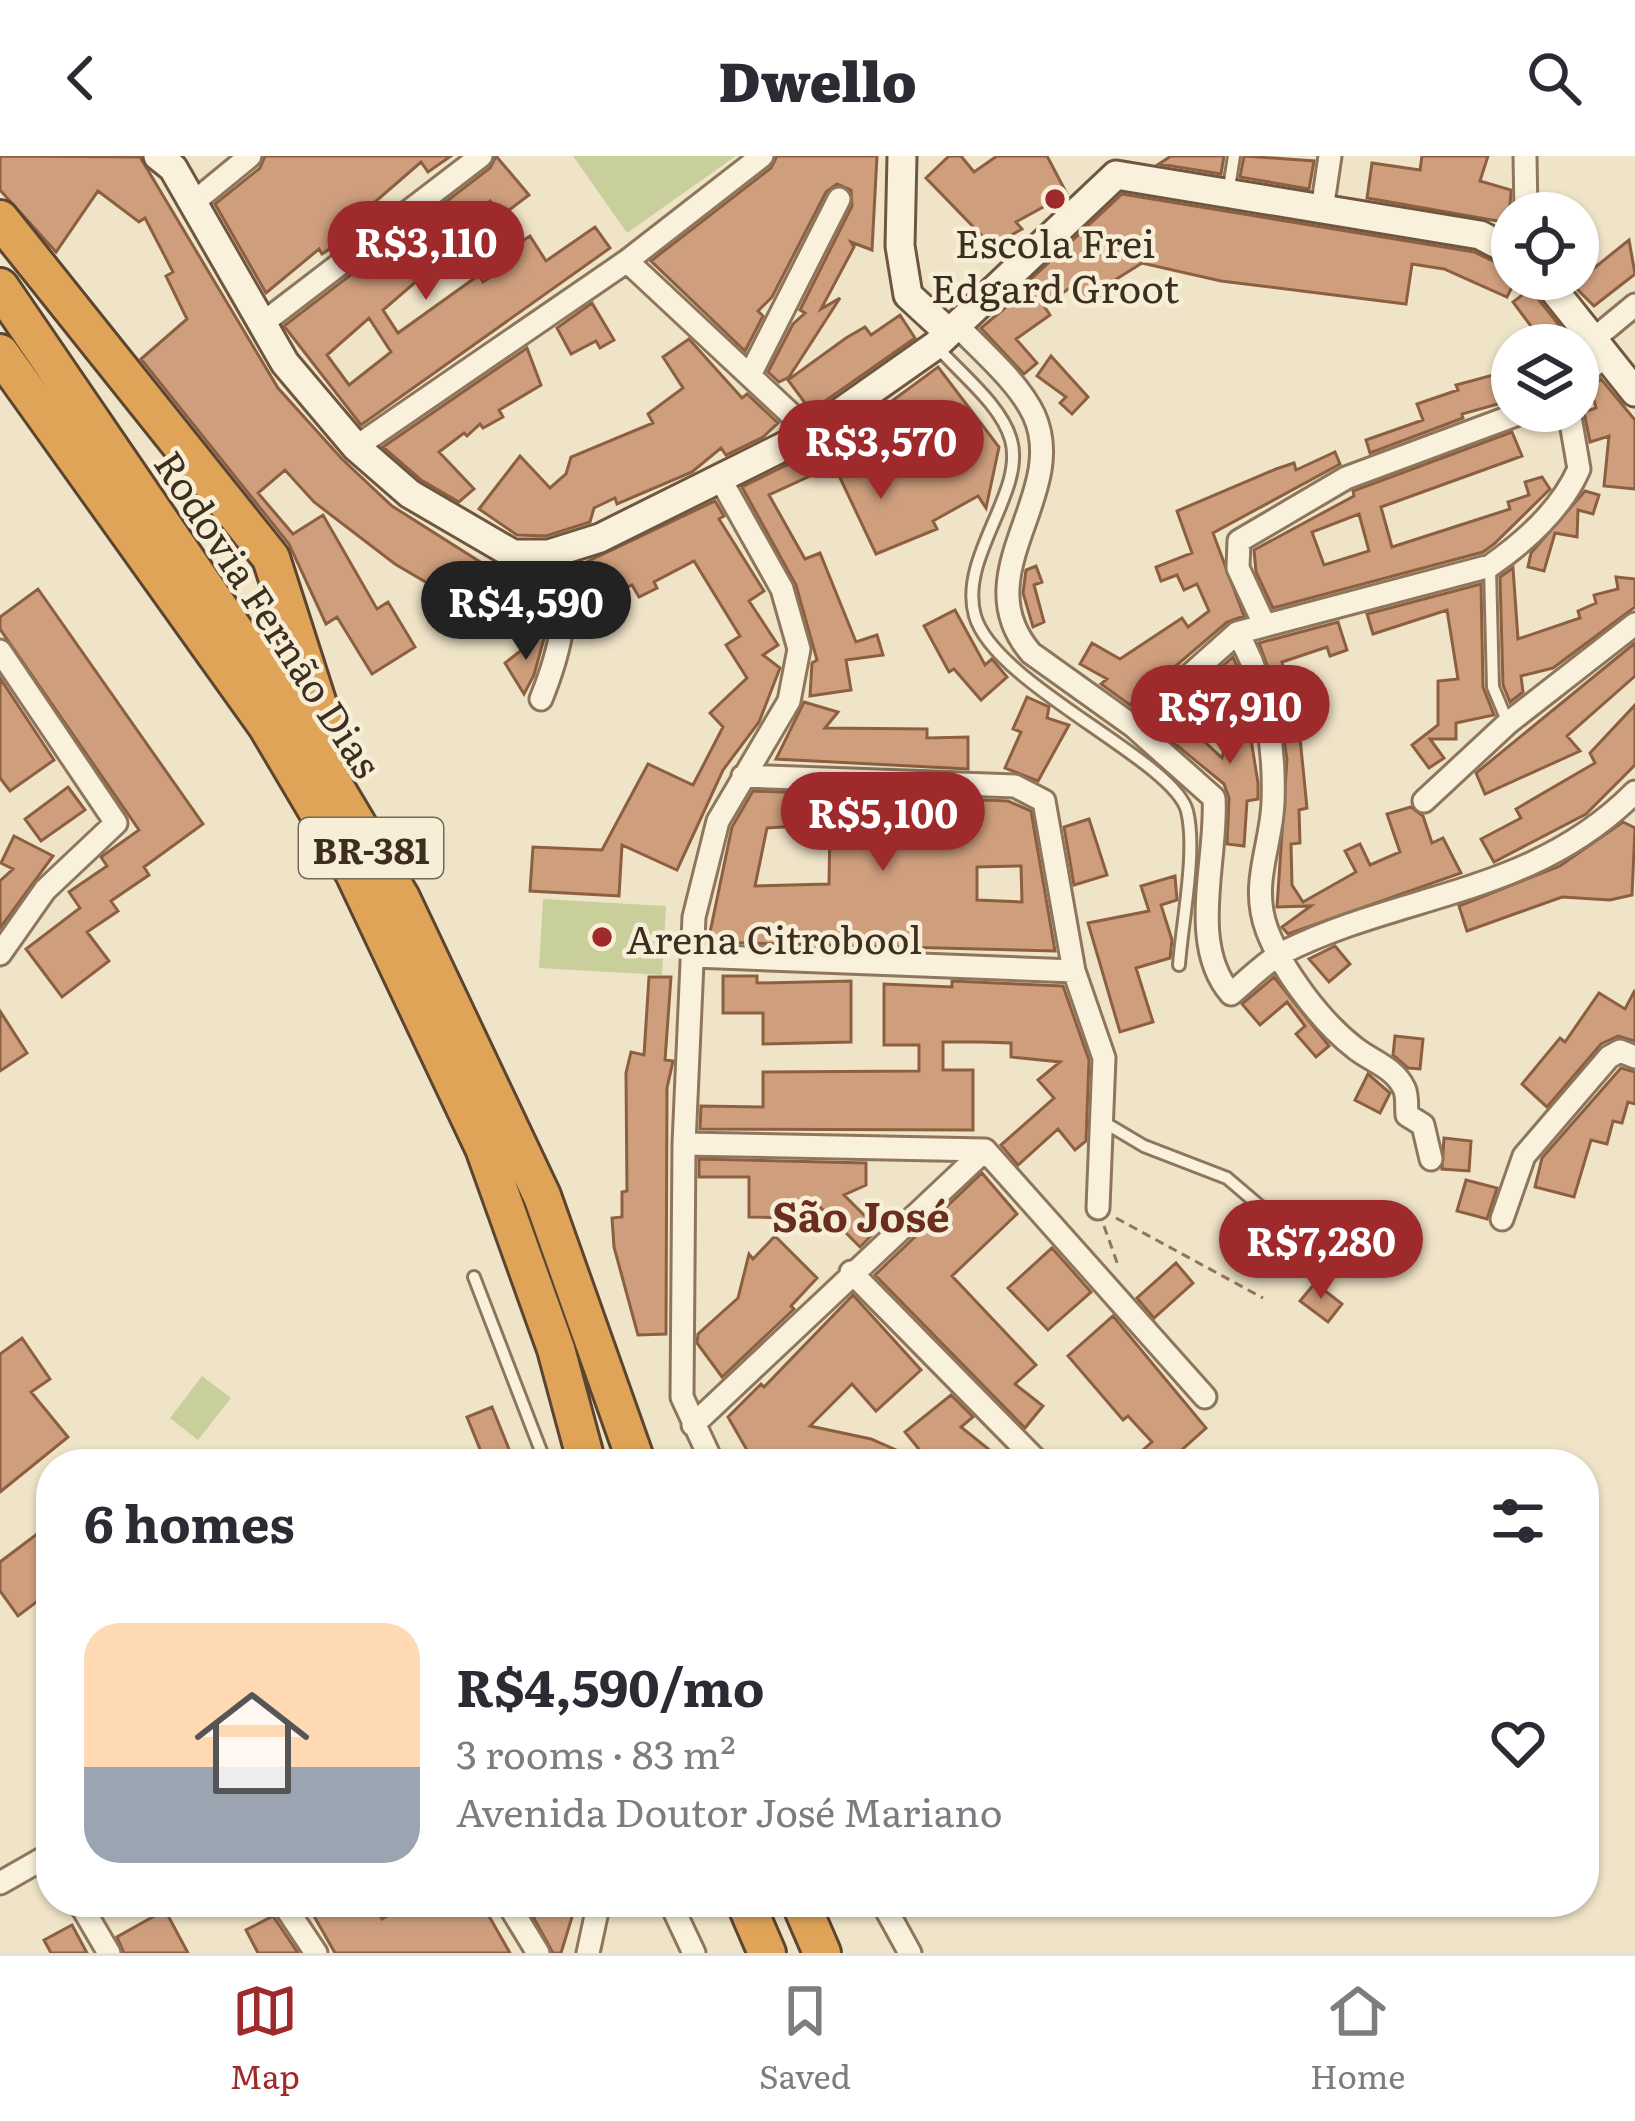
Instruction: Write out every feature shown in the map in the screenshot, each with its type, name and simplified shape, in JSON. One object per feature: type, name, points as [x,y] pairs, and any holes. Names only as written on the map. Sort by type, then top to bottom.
[{"type":"highway","points":[[0,219],[271,558],[328,741],[393,862],[400,898]]},
{"type":"highway","name":"Rodovia Fernão Dias","points":[[0,287],[291,712],[400,898],[542,1196],[632,1449]]},
{"type":"highway","name":"Rodovia Fernão Dias","points":[[1,354],[267,726],[354,873],[484,1148],[556,1349],[581,1449]]},
{"type":"highway","points":[[751,1917],[767,1953]]},
{"type":"highway","points":[[806,1917],[822,1953]]},
{"type":"street","points":[[158,156],[173,168],[194,202],[285,363],[356,447],[410,494],[513,554],[558,552],[722,482],[811,433],[947,334],[1115,165],[1228,194],[1480,235],[1491,241]]},
{"type":"street","points":[[194,202],[250,156]]},
{"type":"street","points":[[262,323],[481,156]]},
{"type":"street","points":[[356,447],[627,261],[762,156]]},
{"type":"street","points":[[902,156],[900,246],[908,295],[1016,390],[1034,414],[1040,437],[1034,486],[1004,597],[1015,634],[1031,652],[1132,726],[1214,798],[1208,943],[1220,981],[1231,994],[1280,954],[1490,883],[1601,825],[1635,792]]},
{"type":"street","points":[[1322,211],[1330,156]]},
{"type":"street","points":[[1525,156],[1526,192]]},
{"type":"street","points":[[750,375],[839,199]]},
{"type":"street","points":[[627,261],[811,433]]},
{"type":"street","points":[[1562,300],[1635,392]]},
{"type":"street","points":[[1600,346],[1635,305]]},
{"type":"street","points":[[1264,623],[1238,568],[1238,541],[1346,478],[1491,424]]},
{"type":"street","points":[[1132,726],[1237,633],[1490,566],[1556,508],[1572,484],[1581,456],[1575,432]]},
{"type":"street","points":[[705,1449],[682,1397],[684,1144],[694,917],[718,821],[789,701],[799,649],[782,589],[722,482]]},
{"type":"street","points":[[542,699],[561,649],[567,608],[558,552]]},
{"type":"street","points":[[1424,801],[1508,723],[1635,624]]},
{"type":"street","points":[[1237,633],[1249,651],[1268,740],[1273,803],[1259,870],[1267,928],[1280,954],[1352,1047],[1393,1072],[1406,1093],[1407,1115],[1423,1125],[1431,1159]]},
{"type":"street","points":[[0,651],[116,823],[45,890],[0,954]]},
{"type":"street","points":[[743,776],[1015,787],[1044,801],[1074,971],[1100,1040],[1098,1208]]},
{"type":"street","points":[[693,956],[1074,971]]},
{"type":"street","points":[[1502,1219],[1524,1156],[1609,1057],[1620,1051],[1635,1057]]},
{"type":"street","points":[[684,1144],[985,1150],[1205,1397]]},
{"type":"street","points":[[693,1425],[985,1150]]},
{"type":"street","points":[[851,1272],[1025,1449]]},
{"type":"street","points":[[0,1883],[36,1863]]},
{"type":"street","points":[[88,1917],[109,1953]]},
{"type":"street","points":[[292,1917],[316,1953]]},
{"type":"street","points":[[516,1917],[538,1953]]},
{"type":"street","points":[[588,1953],[595,1917]]},
{"type":"street","points":[[677,1917],[694,1953]]},
{"type":"street","points":[[890,1917],[910,1953]]},
{"type":"lane","points":[[1228,194],[1234,156]]},
{"type":"lane","points":[[947,334],[1013,445],[1009,478],[973,585],[975,614],[987,641],[1081,721],[1165,781],[1186,805],[1190,830],[1179,965]]},
{"type":"lane","points":[[1490,566],[1493,687],[1508,723]]},
{"type":"lane","points":[[1102,1121],[1144,1146],[1227,1178],[1268,1213]]},
{"type":"lane","points":[[474,1277],[540,1449]]},
{"type":"path","points":[[1098,1208],[1263,1298]]},
{"type":"path","points":[[1098,1208],[1120,1275],[1119,1299]]},
{"type":"green space","points":[[573,156],[736,156],[627,233]]},
{"type":"green space","name":"Arena Citrobool","points":[[543,899],[666,906],[662,975],[539,968]]},
{"type":"green space","points":[[202,1376],[231,1398],[198,1440],[170,1418]]},
{"type":"building","points":[[0,156],[140,157],[278,388],[342,459],[392,506],[485,565],[464,577],[496,573],[504,578],[509,573],[530,587],[511,589],[509,601],[458,623],[468,607],[395,564],[314,502],[285,470],[258,493],[293,534],[323,515],[377,609],[388,602],[415,647],[372,674],[337,617],[326,624],[289,544],[141,359],[187,319],[166,276],[173,272],[145,218],[139,222],[98,191],[56,252],[0,190]]},
{"type":"building","points":[[265,156],[451,156],[428,172],[421,162],[338,234],[343,240],[322,254],[319,249],[266,293],[215,204],[260,168]]},
{"type":"building","points":[[496,156],[529,195],[501,216],[490,201],[426,258],[433,267],[383,310],[398,333],[479,275],[483,282],[517,258],[511,248],[530,236],[546,261],[595,227],[610,248],[361,425],[284,326],[490,168]],"holes":[[[369,318],[391,352],[349,385],[327,355]]]},
{"type":"building","points":[[777,156],[877,156],[872,250],[851,242],[854,247],[821,309],[840,298],[789,377],[779,382],[768,372],[793,324],[805,313],[800,310],[852,206],[851,190],[837,184],[826,192],[772,297],[758,311],[763,316],[745,351],[651,261],[771,168]]},
{"type":"building","points":[[949,156],[961,156],[974,172],[997,156],[1047,156],[1067,194],[1016,222],[1022,229],[992,246],[926,178]]},
{"type":"building","points":[[1171,156],[1224,156],[1221,174],[1159,164]]},
{"type":"building","points":[[1244,156],[1314,161],[1309,189],[1240,177]]},
{"type":"building","points":[[1422,156],[1488,156],[1480,181],[1511,192],[1491,192],[1491,220],[1367,198],[1372,163],[1420,170]]},
{"type":"building","points":[[1122,194],[1474,252],[1491,260],[1491,290],[1444,269],[1412,264],[1406,304],[1221,281],[1142,263],[1107,285],[1111,291],[1087,306],[1074,285],[1044,306],[1050,315],[1016,339],[1037,363],[1024,374],[981,328],[1031,286],[1028,282]]},
{"type":"building","points":[[1629,240],[1635,274],[1594,306],[1588,300],[1599,300],[1599,264]]},
{"type":"building","points":[[1539,300],[1558,324],[1529,324],[1513,302]]},
{"type":"building","points":[[592,303],[614,340],[600,348],[596,341],[571,354],[557,328]]},
{"type":"building","points":[[900,315],[915,338],[811,411],[788,380],[846,338],[865,327],[871,335]]},
{"type":"building","points":[[689,339],[742,398],[747,394],[778,423],[763,437],[726,455],[721,448],[692,472],[617,504],[615,498],[594,508],[590,522],[546,536],[517,535],[479,509],[520,456],[550,488],[566,474],[571,457],[653,423],[648,414],[683,388],[663,357]]},
{"type":"building","points":[[527,348],[541,385],[499,410],[503,417],[483,428],[480,424],[439,452],[474,489],[459,502],[421,480],[383,447]]},
{"type":"building","points":[[1051,356],[1088,397],[1072,414],[1060,403],[1066,397],[1037,376]]},
{"type":"building","points":[[938,367],[999,447],[986,508],[978,496],[933,521],[937,529],[876,554],[834,465],[769,495],[805,559],[820,553],[856,642],[877,635],[883,655],[846,660],[851,690],[810,696],[812,663],[817,660],[796,585],[742,487],[886,416],[881,409]]},
{"type":"building","points":[[1491,376],[1491,406],[1370,453],[1366,440],[1423,420],[1417,404],[1458,390],[1456,385]]},
{"type":"building","points":[[1599,381],[1635,420],[1635,489],[1604,486],[1609,436],[1590,442],[1588,432],[1599,432]]},
{"type":"building","points":[[1512,432],[1522,456],[1381,507],[1392,547],[1510,509],[1508,502],[1529,495],[1525,482],[1542,477],[1550,489],[1483,552],[1273,608],[1256,572],[1254,550],[1354,496],[1353,491]],"holes":[[[1359,514],[1369,551],[1324,565],[1312,532]]]},
{"type":"building","points":[[1335,452],[1340,464],[1213,533],[1244,616],[1227,622],[1130,705],[1101,684],[1107,679],[1080,664],[1092,643],[1120,659],[1182,618],[1188,627],[1209,611],[1197,584],[1184,590],[1177,575],[1161,581],[1156,567],[1192,553],[1177,511],[1276,469],[1294,463],[1296,470]]},
{"type":"building","points":[[1585,491],[1599,495],[1593,514],[1578,510],[1577,537],[1555,533],[1544,571],[1528,567],[1531,553]]},
{"type":"building","points":[[715,501],[724,516],[719,519],[764,591],[749,601],[778,645],[763,655],[780,668],[759,722],[723,770],[677,870],[622,845],[619,896],[530,891],[533,847],[602,850],[648,764],[693,785],[723,727],[710,713],[747,678],[726,645],[740,636],[694,561],[654,582],[657,588],[639,597],[632,585],[578,611],[576,567]]},
{"type":"building","points":[[1036,566],[1042,582],[1034,585],[1044,622],[1033,627],[1023,593],[1026,570]]},
{"type":"building","points":[[1513,568],[1518,639],[1580,618],[1578,611],[1596,603],[1594,595],[1618,589],[1616,577],[1635,579],[1635,607],[1553,668],[1521,676],[1523,692],[1510,702],[1503,685],[1500,577]]},
{"type":"building","points":[[1481,584],[1483,687],[1494,715],[1456,723],[1456,739],[1430,739],[1444,758],[1429,768],[1412,745],[1438,725],[1438,681],[1458,679],[1447,610],[1373,634],[1367,614]]},
{"type":"building","points":[[38,589],[203,824],[144,867],[149,875],[111,901],[118,911],[87,932],[109,961],[62,997],[26,949],[80,908],[69,892],[107,866],[101,857],[139,830],[0,629],[0,617]]},
{"type":"building","points":[[955,610],[985,665],[992,659],[1007,677],[981,700],[954,669],[949,672],[924,626]]},
{"type":"building","points":[[1338,622],[1347,650],[1330,656],[1327,647],[1282,662],[1298,718],[1307,808],[1299,810],[1300,843],[1291,844],[1292,885],[1303,902],[1356,872],[1345,851],[1360,844],[1370,865],[1400,852],[1387,814],[1411,807],[1423,816],[1432,843],[1443,838],[1461,873],[1288,934],[1282,927],[1311,906],[1277,907],[1287,759],[1276,690],[1259,643]]},
{"type":"building","points":[[546,631],[534,675],[524,694],[505,663]]},
{"type":"building","points":[[1635,643],[1635,676],[1567,736],[1580,751],[1485,794],[1476,773]]},
{"type":"building","points":[[1233,657],[1239,671],[1184,727],[1169,714]]},
{"type":"building","points":[[1241,677],[1258,783],[1258,799],[1247,801],[1244,846],[1227,844],[1229,798],[1224,784],[1174,743],[1191,729],[1222,758]]},
{"type":"building","points":[[0,678],[54,760],[10,791],[0,778]]},
{"type":"building","points":[[1027,697],[1049,707],[1047,718],[1069,725],[1038,781],[1005,768],[1021,732],[1013,729]]},
{"type":"building","points":[[804,702],[838,712],[825,728],[927,729],[927,738],[968,737],[968,769],[776,759]]},
{"type":"building","points":[[1635,705],[1635,765],[1586,814],[1494,862],[1481,839],[1521,818],[1516,809],[1595,763],[1590,753]]},
{"type":"building","points":[[68,787],[85,810],[41,841],[25,819]]},
{"type":"building","points":[[753,791],[1008,801],[1031,811],[1055,951],[708,942],[732,827]],"holes":[[[830,824],[829,884],[755,886],[767,828]],[[1021,866],[1022,902],[977,900],[977,867]]]},
{"type":"building","points":[[1089,819],[1107,875],[1074,885],[1064,827]]},
{"type":"building","points":[[1623,822],[1635,828],[1632,895],[1610,900],[1562,897],[1467,931],[1459,906],[1560,866]]},
{"type":"building","points":[[14,836],[53,856],[0,928],[0,881],[13,869],[1,863]]},
{"type":"building","points":[[1175,876],[1177,900],[1161,905],[1172,940],[1170,958],[1136,968],[1153,1022],[1120,1032],[1088,923],[1149,911],[1141,886]]},
{"type":"building","points":[[1335,946],[1350,964],[1329,982],[1309,959]]},
{"type":"building","points":[[723,976],[757,976],[757,983],[851,981],[851,1042],[763,1044],[763,1013],[723,1013]]},
{"type":"building","points":[[649,977],[671,977],[665,1060],[673,1061],[667,1088],[666,1334],[638,1335],[614,1247],[612,1218],[622,1217],[622,1192],[627,1191],[626,1073],[631,1052],[644,1055]]},
{"type":"building","points":[[1274,977],[1329,1046],[1316,1057],[1296,1034],[1305,1026],[1287,1002],[1260,1025],[1242,1004]]},
{"type":"building","points":[[952,981],[1063,986],[1089,1060],[1086,1141],[1075,1150],[1058,1129],[1018,1165],[1001,1145],[1054,1098],[1038,1080],[1060,1062],[1011,1057],[1011,1043],[943,1042],[943,1070],[973,1070],[973,1130],[700,1129],[701,1106],[763,1107],[763,1072],[919,1071],[919,1045],[884,1045],[884,984],[952,987]]},
{"type":"building","points":[[1635,990],[1635,1041],[1618,1036],[1601,1044],[1547,1107],[1522,1084],[1560,1038],[1565,1042],[1599,993],[1625,1009]]},
{"type":"building","points":[[0,1011],[27,1053],[0,1071]]},
{"type":"building","points":[[1395,1036],[1423,1039],[1420,1069],[1408,1068],[1393,1055]]},
{"type":"building","points":[[1621,1068],[1635,1072],[1635,1104],[1628,1102],[1622,1123],[1613,1121],[1607,1144],[1591,1140],[1574,1197],[1535,1187],[1542,1158]]},
{"type":"building","points":[[1368,1074],[1390,1093],[1380,1113],[1355,1100]]},
{"type":"building","points":[[1444,1138],[1471,1141],[1469,1171],[1442,1169]]},
{"type":"building","points":[[699,1159],[866,1163],[866,1185],[844,1195],[878,1229],[860,1247],[818,1205],[791,1218],[749,1217],[749,1177],[699,1177]]},
{"type":"building","points":[[982,1173],[1017,1214],[952,1276],[1036,1365],[1015,1384],[1043,1406],[1025,1428],[875,1275]]},
{"type":"building","points":[[1466,1180],[1497,1188],[1487,1219],[1457,1211]]},
{"type":"building","points":[[775,1236],[817,1278],[791,1306],[794,1309],[722,1377],[697,1343],[698,1334],[738,1298],[749,1254],[753,1259]]},
{"type":"building","points":[[1052,1248],[1091,1292],[1048,1330],[1008,1288]]},
{"type":"building","points":[[1176,1263],[1193,1283],[1154,1318],[1137,1298]]},
{"type":"building","points":[[1315,1283],[1342,1304],[1328,1322],[1300,1301]]},
{"type":"building","points":[[853,1295],[921,1370],[876,1411],[852,1384],[810,1426],[871,1439],[894,1449],[746,1449],[728,1417],[761,1384],[764,1387]]},
{"type":"building","points":[[1113,1316],[1206,1428],[1183,1449],[1144,1449],[1152,1442],[1128,1416],[1123,1420],[1068,1356]]},
{"type":"building","points":[[22,1338],[50,1379],[31,1392],[68,1437],[53,1449],[36,1449],[36,1463],[0,1492],[0,1354]]},
{"type":"building","points":[[951,1395],[973,1417],[961,1427],[988,1449],[919,1449],[905,1432]]},
{"type":"building","points":[[492,1407],[509,1449],[480,1449],[467,1417]]},
{"type":"building","points":[[36,1535],[36,1602],[18,1616],[0,1591],[0,1562]]},
{"type":"building","points":[[153,1917],[169,1917],[188,1953],[124,1953],[117,1937]]},
{"type":"building","points":[[274,1917],[298,1953],[258,1953],[246,1930]]},
{"type":"building","points":[[315,1917],[490,1917],[510,1953],[335,1953]]},
{"type":"building","points":[[533,1917],[572,1917],[561,1953],[553,1953]]},
{"type":"building","points":[[72,1925],[87,1953],[51,1953],[44,1940]]},
{"type":"place","name":"Escola Frei Edgard Groot","points":[[1055,199]]},
{"type":"place","name":"Arena Citrobool","points":[[602,937]]},
{"type":"district","name":"São José","points":[[861,1214]]}]
